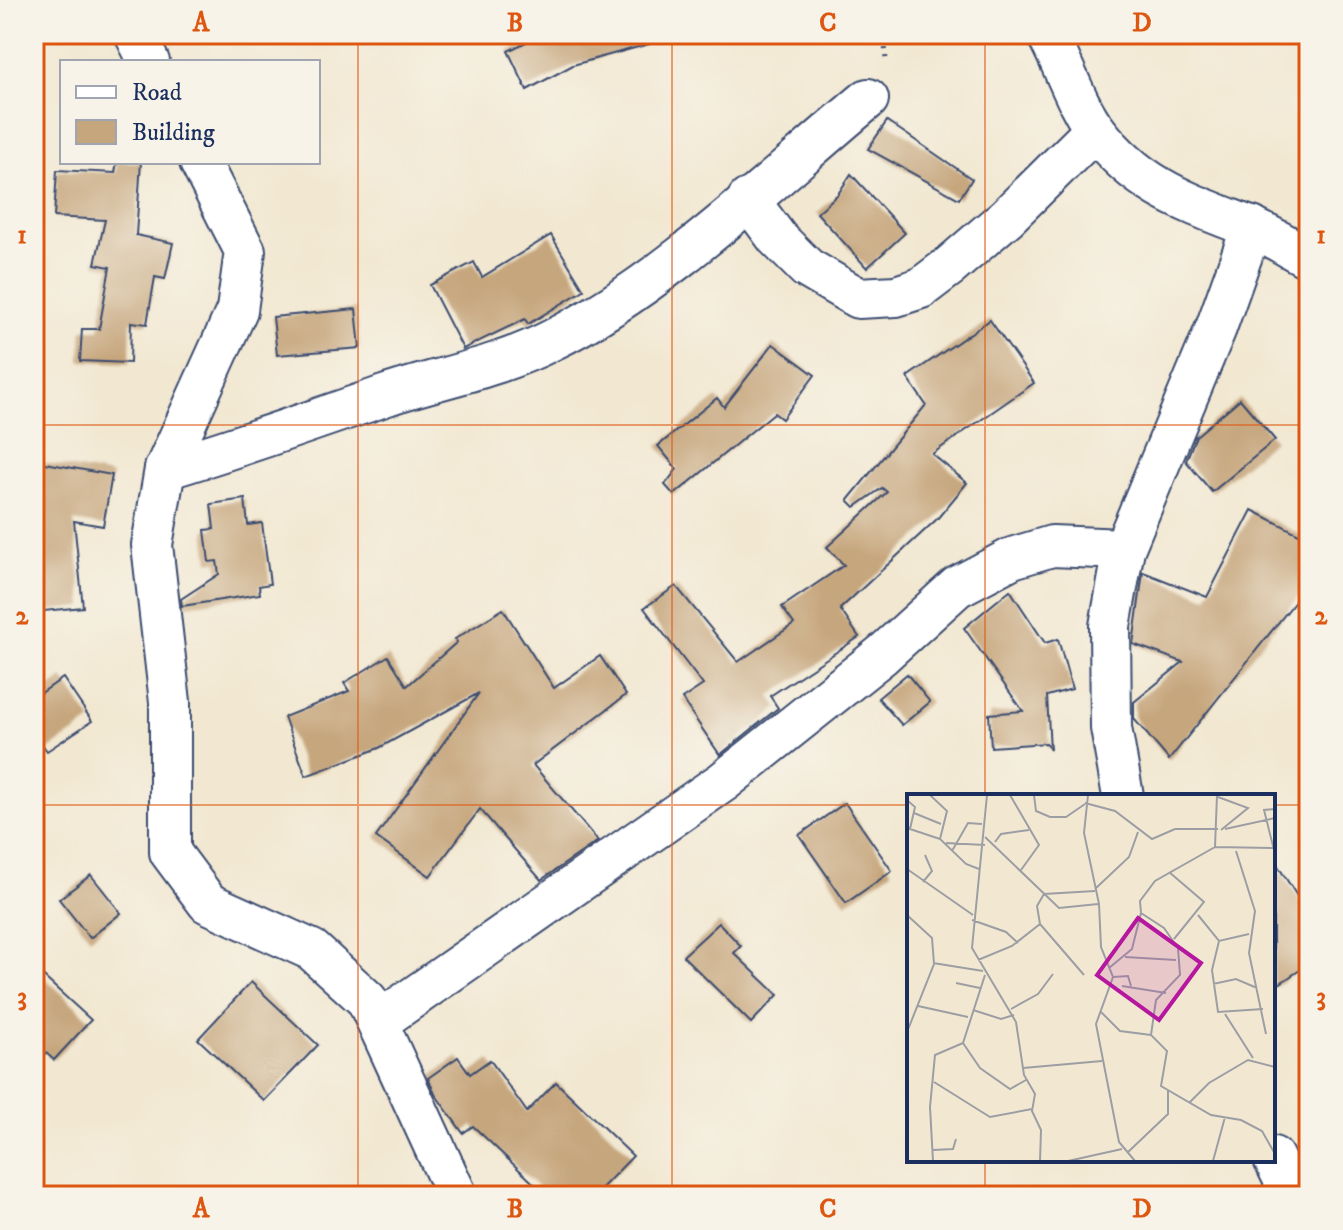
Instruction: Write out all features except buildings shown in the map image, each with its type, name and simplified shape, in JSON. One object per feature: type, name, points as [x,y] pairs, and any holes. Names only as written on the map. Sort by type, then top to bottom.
[{"type":"street","points":[[135,34],[148,60]]},
{"type":"street","points":[[1047,34],[1095,130],[1128,167],[1163,192],[1198,209],[1252,227],[1309,258]]},
{"type":"street","points":[[165,469],[289,432],[386,396],[483,370],[551,341],[619,301],[868,99]]},
{"type":"street","points":[[748,199],[777,238],[807,268],[858,298],[896,296],[921,288],[950,266],[1007,217],[1095,130]]},
{"type":"street","points":[[201,164],[245,251],[237,310],[165,469],[152,545],[170,702],[170,852],[208,903],[312,950],[367,1000],[457,1196]]},
{"type":"street","points":[[1123,794],[1111,728],[1110,626],[1124,549],[1216,328],[1252,227]]},
{"type":"street","points":[[378,1022],[724,781],[882,655],[957,587],[1012,558],[1052,546],[1124,549]]},
{"type":"street","points":[[1275,1161],[1292,1196]]}]
